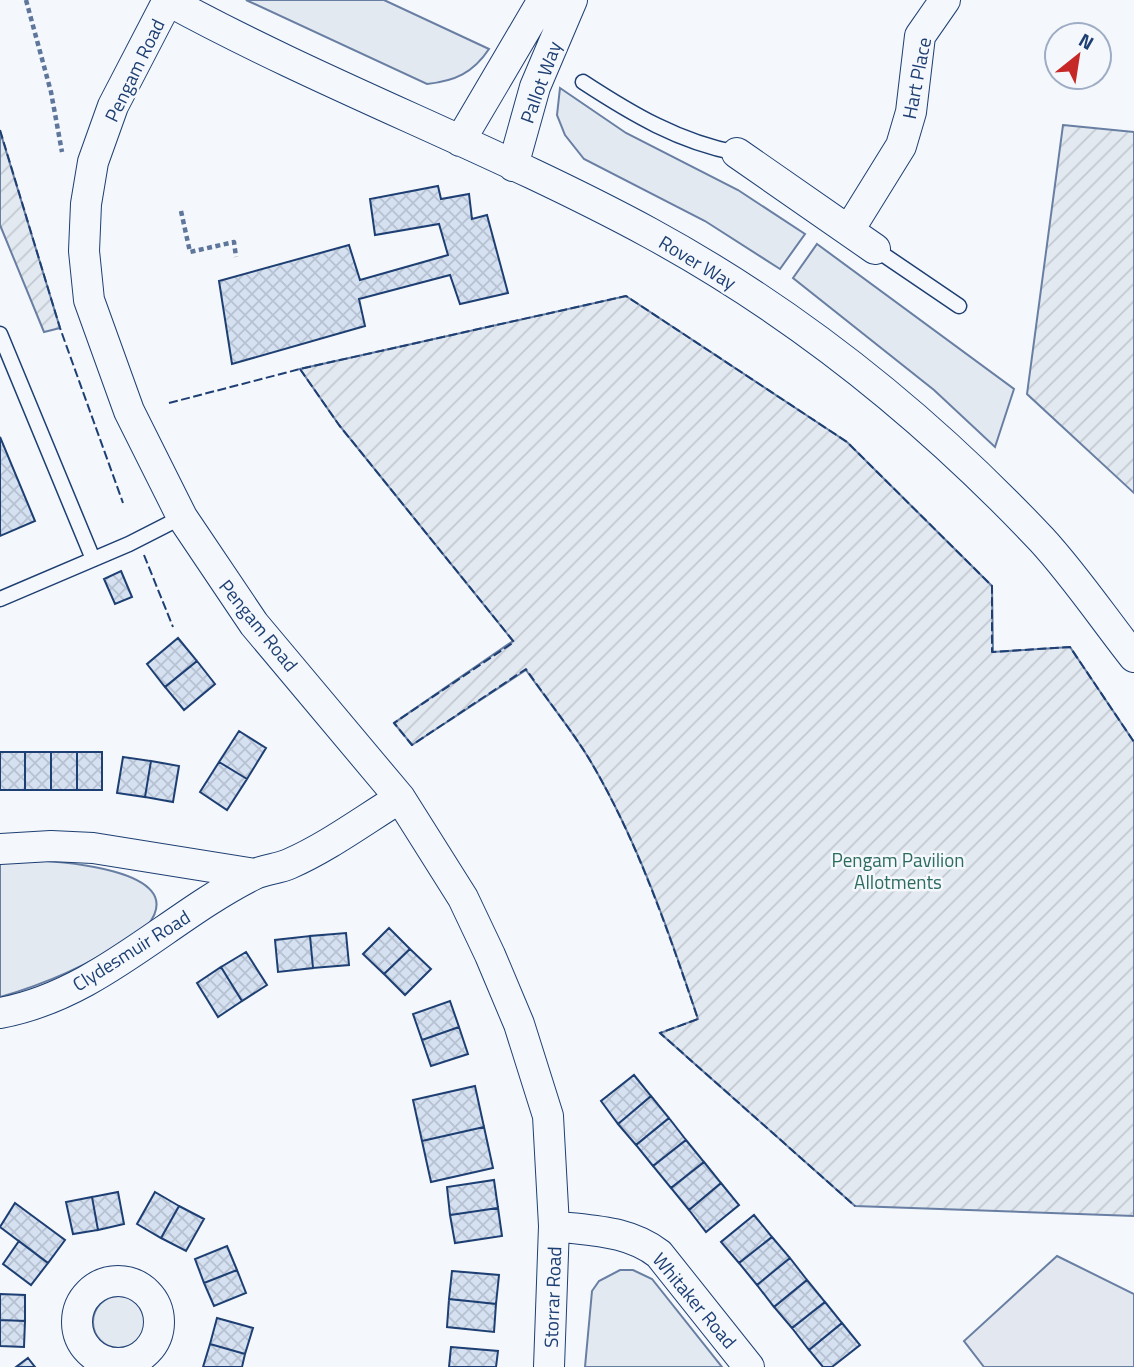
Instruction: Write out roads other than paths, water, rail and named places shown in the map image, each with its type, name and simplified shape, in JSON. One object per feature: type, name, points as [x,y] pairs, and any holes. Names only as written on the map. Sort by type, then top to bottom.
[{"type":"street","name":"Rover Way","points":[[168,0],[256,48],[460,141],[650,233],[765,302],[853,366],[957,459],[1043,542],[1134,657]]},
{"type":"street","name":"Pengam Road","points":[[168,0],[113,106],[93,162],[86,204],[84,251],[89,300],[129,411],[182,517],[212,567],[254,624],[400,798],[433,846],[463,898],[519,1024],[548,1116],[554,1226]]},
{"type":"street","name":"Pallot Way","points":[[460,141],[542,0]]},
{"type":"street","name":"Pallot Way","points":[[513,166],[535,87],[572,0]]},
{"type":"street","name":"Hart Place","points":[[849,230],[901,146],[911,112],[920,36],[945,0]]},
{"type":"street","points":[[737,153],[875,249]]},
{"type":"street","name":"Clydesmuir Road","points":[[0,1013],[61,992],[105,971],[255,874],[288,864],[308,854],[400,798]]},
{"type":"street","name":"Clydesmuir Road","points":[[0,849],[51,846],[93,848],[255,874]]},
{"type":"street","name":"Storrar Road","points":[[549,1367],[554,1226]]},
{"type":"street","name":"Whitaker Road","points":[[554,1226],[622,1234],[642,1241],[659,1254],[749,1367]]},
{"type":"lane","points":[[583,82],[634,116],[704,147],[737,153]]},
{"type":"lane","points":[[875,249],[959,306]]},
{"type":"lane","points":[[0,334],[93,559]]},
{"type":"lane","points":[[0,599],[182,517]]},
{"type":"park label","name":"Pengam Pavilion Allotments","points":[[898,870]]}]
